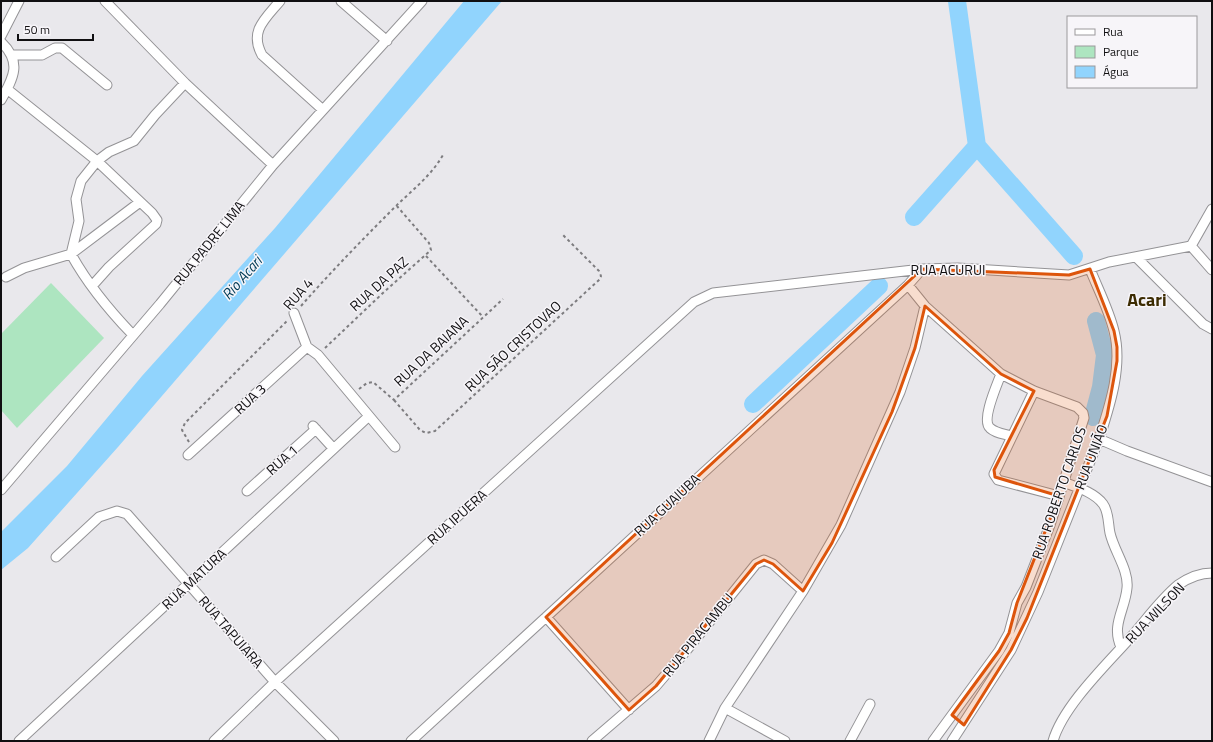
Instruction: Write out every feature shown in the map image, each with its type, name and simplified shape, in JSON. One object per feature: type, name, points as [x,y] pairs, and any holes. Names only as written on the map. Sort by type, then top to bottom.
[{"type":"street","points":[[1,36],[19,1]]},
{"type":"street","points":[[105,1],[185,83],[273,165]]},
{"type":"street","points":[[280,1],[260,26],[256,36],[258,47],[262,55],[323,110]]},
{"type":"street","points":[[341,1],[387,41]]},
{"type":"street","name":"RUA PADRE LIMA","points":[[1,490],[132,334],[160,304],[273,165],[422,1]]},
{"type":"street","points":[[1,42],[12,55],[12,78],[1,100]]},
{"type":"street","points":[[12,55],[42,56],[55,48],[62,48],[107,85]]},
{"type":"street","points":[[132,334],[115,317],[71,254],[79,221],[76,200],[77,190],[81,182],[97,161],[110,152],[134,141],[155,115],[185,83]]},
{"type":"street","points":[[7,89],[97,161],[155,217],[157,223],[109,267],[92,286]]},
{"type":"street","points":[[6,277],[24,268],[71,254],[140,202]]},
{"type":"street","points":[[1212,209],[1191,246],[1212,270]]},
{"type":"street","name":"RUA ACURUI","points":[[703,296],[718,292],[922,269],[958,268],[1069,275],[1109,262],[1191,246]]},
{"type":"street","points":[[1136,257],[1203,324],[1212,329]]},
{"type":"street","name":"RUA GUAIUBA","points":[[414,740],[908,285],[922,269]]},
{"type":"street","name":"RUA UNIÃO","points":[[952,741],[964,725],[1011,650],[1027,618],[1099,439],[1112,394],[1117,361],[1117,347],[1114,330],[1090,269]]},
{"type":"street","name":"RUA ROBERTO CARLOS","points":[[908,285],[925,306],[1001,374],[1034,391],[1077,407],[1083,413],[1083,422],[1050,525],[1031,574],[1017,603],[1009,633],[999,651],[933,741]]},
{"type":"street","name":"RUA IPUERA","points":[[214,741],[275,682],[694,302],[703,296]]},
{"type":"street","points":[[709,741],[725,708],[803,590],[832,543],[892,412],[915,348],[925,306]]},
{"type":"street","points":[[294,313],[313,351],[352,395],[395,448]]},
{"type":"street","name":"RUA 3","points":[[191,453],[313,351]]},
{"type":"street","points":[[1001,374],[988,412],[986,423],[989,428],[1011,436]]},
{"type":"street","points":[[1034,391],[994,470],[995,477],[1002,481],[1059,496]]},
{"type":"street","name":"RUA MATURA","points":[[19,741],[369,416]]},
{"type":"street","name":"RUA 1","points":[[247,491],[314,427],[333,448]]},
{"type":"street","points":[[1099,439],[1127,451],[1212,482]]},
{"type":"street","points":[[1063,482],[1080,488],[1097,498],[1106,510],[1114,548],[1126,575],[1127,590],[1116,632],[1121,647]]},
{"type":"street","name":"RUA TAPUIARA","points":[[56,557],[99,517],[117,511],[126,514],[189,583],[275,682],[334,741]]},
{"type":"street","name":"RUA PIRACAMBU","points":[[592,741],[656,686],[686,652],[756,564],[764,560],[773,564],[803,590]]},
{"type":"street","name":"RUA WILSON","points":[[1053,741],[1062,721],[1080,696],[1121,647],[1178,586],[1199,574],[1212,573]]},
{"type":"street","points":[[546,617],[628,710]]},
{"type":"street","points":[[968,693],[980,700]]},
{"type":"street","points":[[850,741],[870,704]]},
{"type":"street","points":[[725,708],[785,741]]},
{"type":"street","points":[[952,715],[964,725]]},
{"type":"path","name":"RUA 4","points":[[191,453],[183,434],[185,423],[294,313],[347,255],[396,205],[426,180],[443,155]]},
{"type":"path","name":"RUA DA PAZ","points":[[313,351],[384,292],[431,250],[431,246],[396,205]]},
{"type":"path","name":"RUA SĀO CRISTOVAO","points":[[394,400],[420,430],[426,433],[435,431],[600,279],[601,276],[599,271],[562,234]]},
{"type":"path","points":[[426,256],[483,316]]},
{"type":"path","name":"RUA DA BAIANA","points":[[352,395],[362,385],[373,382],[394,400],[503,299]]},
{"type":"highlighted area","points":[[922,269],[1069,275],[1090,269],[1114,331],[1117,347],[1117,361],[1107,416],[1027,618],[1011,650],[964,725],[952,715],[999,651],[1009,633],[1017,603],[1059,496],[995,477],[994,470],[1034,391],[1001,374],[925,306],[915,348],[892,412],[832,543],[803,591],[773,564],[764,560],[756,564],[656,686],[629,710],[546,617]]},
{"type":"green space","points":[[51,283],[104,338],[17,428],[1,410],[1,334]]},
{"type":"water","name":"Rio Acari","points":[[464,1],[502,1],[118,447],[28,548],[1,570],[1,532],[67,466],[142,376],[275,228]]},
{"type":"waterway","points":[[957,1],[977,146],[1074,256]]},
{"type":"waterway","points":[[914,217],[977,146]]},
{"type":"waterway","points":[[753,404],[879,286]]},
{"type":"waterway","points":[[1093,417],[1101,387],[1105,355],[1096,321]]},
{"type":"district","name":"Acari","points":[[1147,300]]}]
